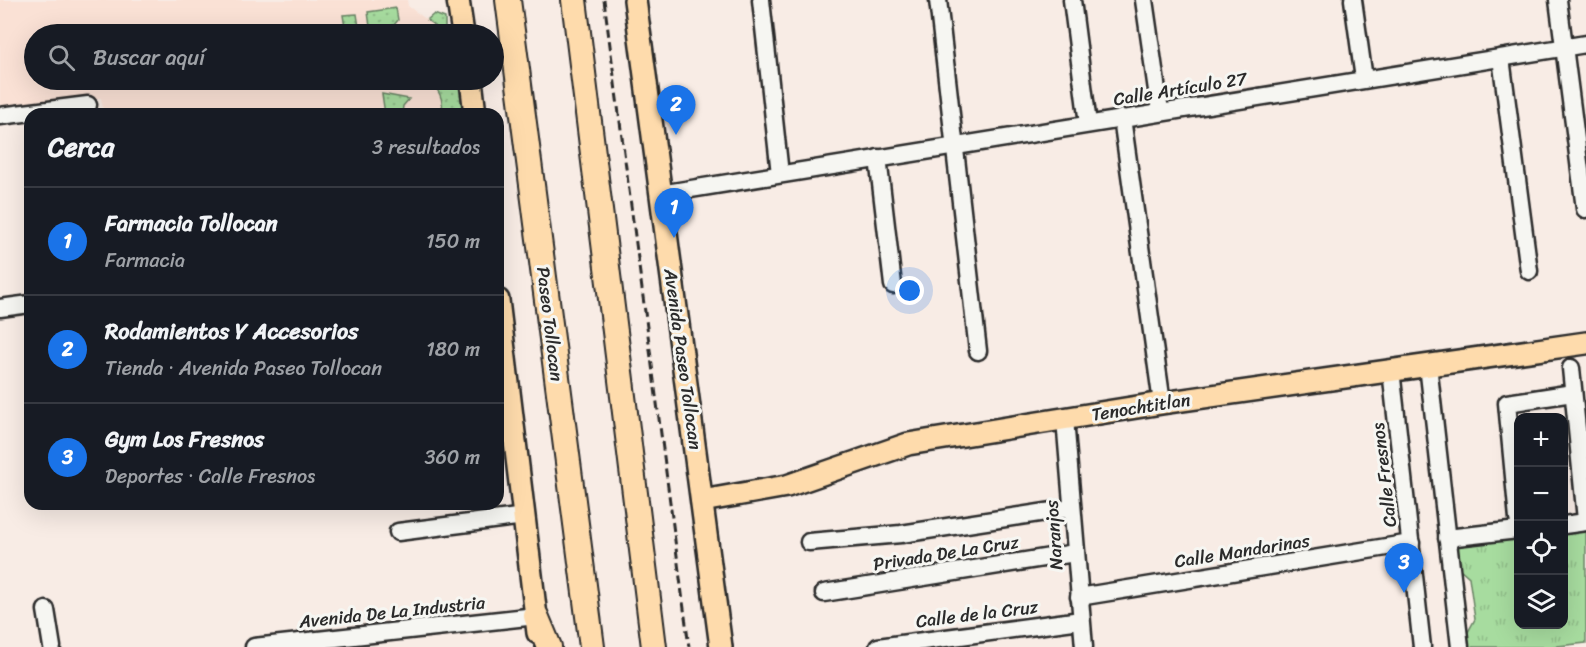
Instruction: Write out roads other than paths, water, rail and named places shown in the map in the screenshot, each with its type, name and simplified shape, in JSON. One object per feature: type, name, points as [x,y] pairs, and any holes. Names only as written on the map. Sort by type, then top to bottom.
[{"type":"highway","name":"Paseo Tollocan","points":[[508,0],[592,647]]},
{"type":"highway","points":[[574,0],[654,647]]},
{"type":"highway","points":[[536,616],[549,647]]},
{"type":"main road","points":[[459,0],[462,24]]},
{"type":"main road","name":"Avenida Paseo Tollocan","points":[[635,0],[721,647]]},
{"type":"main road","points":[[472,90],[474,108]]},
{"type":"main road","name":"Tenochtitlan","points":[[702,501],[787,486],[908,444],[1162,403],[1586,343]]},
{"type":"main road","points":[[504,348],[540,647]]},
{"type":"street","points":[[761,0],[780,174]]},
{"type":"street","points":[[938,0],[978,351]]},
{"type":"street","points":[[1072,0],[1088,124]]},
{"type":"street","points":[[1144,0],[1160,111]]},
{"type":"street","points":[[1353,0],[1364,79]]},
{"type":"street","points":[[1558,0],[1585,209]]},
{"type":"street","name":"Calle Artículo 27","points":[[660,194],[1160,111],[1586,44]]},
{"type":"street","points":[[1502,58],[1529,271]]},
{"type":"street","points":[[0,116],[24,114]]},
{"type":"street","points":[[1122,118],[1162,403]]},
{"type":"street","points":[[878,158],[893,285]]},
{"type":"street","points":[[0,308],[24,305]]},
{"type":"street","points":[[1428,365],[1460,647]]},
{"type":"street","points":[[1568,524],[1586,521],[1570,368]]},
{"type":"street","name":"Calle Fresnos","points":[[1391,370],[1422,647]]},
{"type":"street","points":[[1514,477],[1507,403],[1573,393]]},
{"type":"street","name":"Naranjos","points":[[1065,419],[1084,647]]},
{"type":"street","points":[[809,542],[901,534],[1072,508]]},
{"type":"street","points":[[398,532],[525,516]]},
{"type":"street","points":[[1447,537],[1514,530]]},
{"type":"street","name":"Calle Mandarinas","points":[[1079,597],[1411,543]]},
{"type":"street","name":"Privada De La Cruz","points":[[824,593],[1075,553]]},
{"type":"street","points":[[46,610],[52,647]]},
{"type":"street","name":"Avenida De La Industria","points":[[254,647],[373,640],[536,616]]},
{"type":"street","name":"Calle de la Cruz","points":[[878,647],[1081,620]]},
{"type":"railway","points":[[604,0],[689,647]]},
{"type":"place","name":"Rodamientos Y Accesorios","points":[[676,135]]},
{"type":"place","name":"Farmacia Tollocan","points":[[674,238]]},
{"type":"place","name":"Gym Los Fresnos","points":[[1404,593]]}]
